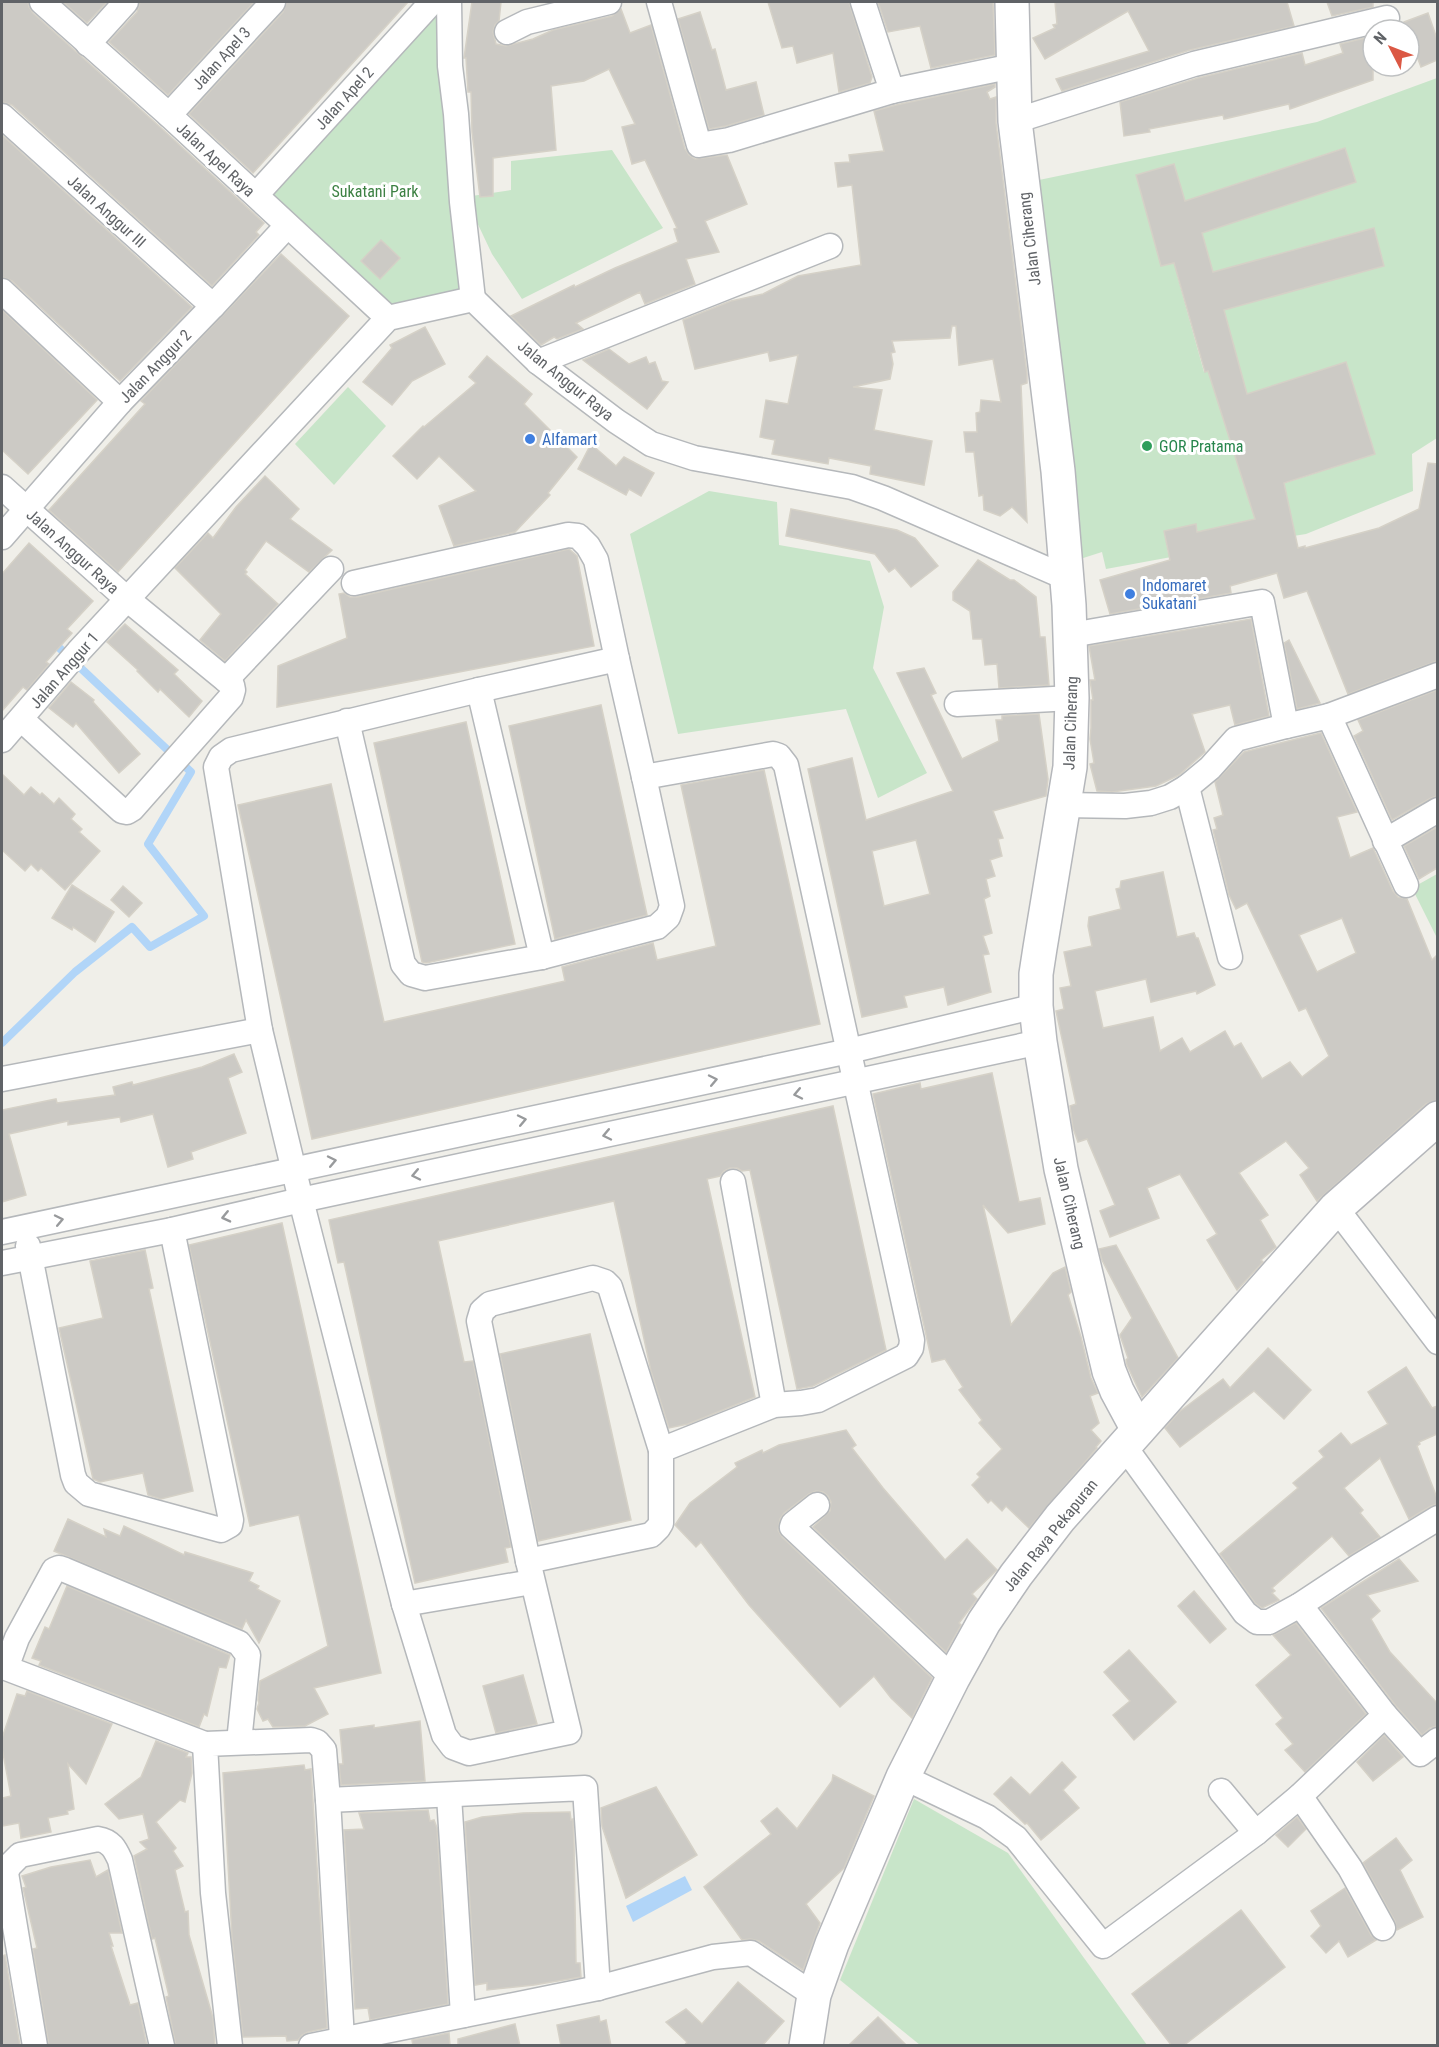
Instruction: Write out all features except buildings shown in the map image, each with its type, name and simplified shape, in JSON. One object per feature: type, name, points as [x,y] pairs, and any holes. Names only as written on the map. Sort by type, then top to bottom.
[{"type":"street","name":"Jalan Apel Raya","points":[[42,2],[169,115],[388,318]]},
{"type":"street","points":[[88,44],[126,2]]},
{"type":"street","name":"Jalan Apel 3","points":[[169,115],[273,2]]},
{"type":"street","name":"Jalan Apel 2","points":[[256,195],[432,2]]},
{"type":"street","points":[[388,318],[473,299],[450,66],[449,2]]},
{"type":"street","points":[[507,32],[527,22],[609,2]]},
{"type":"street","points":[[659,2],[699,145],[729,140],[892,91],[1013,66]]},
{"type":"street","points":[[863,2],[892,91]]},
{"type":"street","name":"Jalan Ciherang","points":[[1012,2],[1015,121],[1058,471],[1071,635],[1072,739],[1064,805],[1040,948],[1035,1006],[1061,1169],[1109,1371],[1131,1438]]},
{"type":"street","points":[[1015,121],[1194,64],[1361,24]]},
{"type":"street","name":"Jalan Anggur III","points":[[2,116],[213,306]]},
{"type":"street","name":"Jalan Anggur 2","points":[[2,537],[120,402],[287,226]]},
{"type":"street","points":[[538,362],[830,246]]},
{"type":"street","points":[[2,291],[120,402]]},
{"type":"street","name":"Jalan Anggur Raya","points":[[473,299],[538,362],[616,421],[651,444],[694,458],[852,488],[884,498],[1067,578]]},
{"type":"street","name":"Jalan Anggur Raya","points":[[2,487],[127,599],[388,318]]},
{"type":"street","points":[[347,721],[403,964],[411,974],[425,978],[542,957],[657,927],[668,917],[672,906],[596,560],[588,546],[578,536],[568,535],[354,583]]},
{"type":"street","points":[[226,680],[331,569]]},
{"type":"street","points":[[21,720],[122,811],[127,812],[132,809],[171,767],[231,697],[232,685],[127,599]]},
{"type":"street","name":"Jalan Anggur 1","points":[[2,740],[127,599]]},
{"type":"street","points":[[1071,635],[1262,602],[1286,726]]},
{"type":"street","points":[[404,1604],[530,1572],[655,1532],[660,1523],[661,1450],[610,1287],[605,1282],[593,1278],[490,1304],[482,1311],[478,1321],[530,1572],[569,1732],[469,1753],[453,1747],[444,1735],[404,1604],[301,1200],[260,1030],[216,767],[221,757],[231,750],[617,659]]},
{"type":"street","points":[[1064,805],[1125,806],[1151,803],[1170,797],[1210,768],[1236,739],[1329,716],[1437,675]]},
{"type":"street","points":[[480,690],[542,957]]},
{"type":"street","points":[[957,704],[1072,698]]},
{"type":"street","points":[[1329,716],[1406,885]]},
{"type":"street","points":[[644,777],[763,755],[773,754],[784,761],[912,1340],[911,1348],[906,1356],[818,1400],[774,1405],[661,1450]]},
{"type":"street","points":[[1187,786],[1230,957]]},
{"type":"street","points":[[1385,841],[1437,810]]},
{"type":"street","points":[[172,1230],[231,1520],[230,1525],[221,1530],[89,1494],[76,1484],[31,1259],[13,1230],[849,1051],[1035,1006]]},
{"type":"street","points":[[2,1079],[260,1030]]},
{"type":"street","points":[[2,1263],[172,1230],[301,1200],[1040,1042]]},
{"type":"street","name":"Jalan Raya Pekapuran","points":[[806,2046],[814,1995],[831,1944],[903,1776],[952,1678],[984,1622],[1016,1575],[1060,1518],[1336,1208],[1437,1118]]},
{"type":"street","points":[[733,1182],[774,1405]]},
{"type":"street","points":[[1336,1208],[1437,1342]]},
{"type":"street","points":[[1131,1438],[1245,1613],[1257,1622],[1269,1622],[1300,1605],[1437,1518]]},
{"type":"street","points":[[817,1505],[792,1527],[952,1678]]},
{"type":"street","points":[[239,1742],[248,1655],[239,1643],[59,1568],[51,1572],[7,1660],[205,1744],[311,1740],[324,1750],[342,2039]]},
{"type":"street","points":[[1300,1605],[1385,1715],[1420,1754],[1437,1740]]},
{"type":"street","points":[[903,1776],[987,1817],[1016,1838],[1103,1946],[1256,1833],[1300,1796],[1385,1715]]},
{"type":"street","points":[[205,1744],[213,1893],[230,2046]]},
{"type":"street","points":[[328,1800],[585,1788],[598,1988]]},
{"type":"street","points":[[1221,1791],[1256,1833]]},
{"type":"street","points":[[449,1796],[463,2015]]},
{"type":"street","points":[[1300,1796],[1350,1868],[1383,1928]]},
{"type":"street","points":[[35,2046],[6,1873],[9,1866],[20,1855],[98,1839],[106,1840],[114,1848],[120,1860],[162,2046]]},
{"type":"street","points":[[311,2046],[598,1988],[713,1957],[751,1953],[814,1995]]},
{"type":"green space","name":"Sukatani Park","points":[[449,2],[473,299],[388,318],[256,195]]},
{"type":"green space","points":[[1437,78],[1437,438],[1412,454],[1413,491],[1306,534],[1106,569],[1102,552],[1077,560],[1044,280],[1039,180],[1317,122]],"holes":[[[1344,148],[1356,182],[1209,193]],[[1174,164],[1200,255],[1162,266],[1136,175]],[[1373,228],[1384,266],[1245,304],[1235,266]],[[1177,275],[1237,362],[1204,372]],[[1346,362],[1375,454],[1248,495],[1219,403]],[[1290,511],[1294,529],[1214,547],[1210,529]],[[1196,524],[1200,546],[1168,553],[1164,531]]]},
{"type":"green space","points":[[612,150],[663,228],[522,299],[492,254],[465,197],[511,190],[511,161]]},
{"type":"green space","points":[[348,387],[386,426],[334,485],[295,444]]},
{"type":"green space","points":[[709,491],[777,502],[779,545],[870,561],[884,607],[873,668],[927,773],[878,798],[846,709],[678,734],[630,534]]},
{"type":"green space","points":[[1437,874],[1437,938],[1412,888]]},
{"type":"green space","points":[[914,1799],[1008,1853],[1147,2045],[920,2045],[840,1980]]},
{"type":"water","points":[[685,1876],[692,1890],[633,1922],[626,1906]]},
{"type":"waterway","points":[[2,1043],[75,972],[132,927],[150,947],[204,916],[148,844],[191,772],[52,641]]},
{"type":"place","name":"Alfamart","points":[[530,439]]},
{"type":"place","name":"GOR Pratama","points":[[1147,446]]},
{"type":"place","name":"Indomaret Sukatani","points":[[1130,594]]}]
